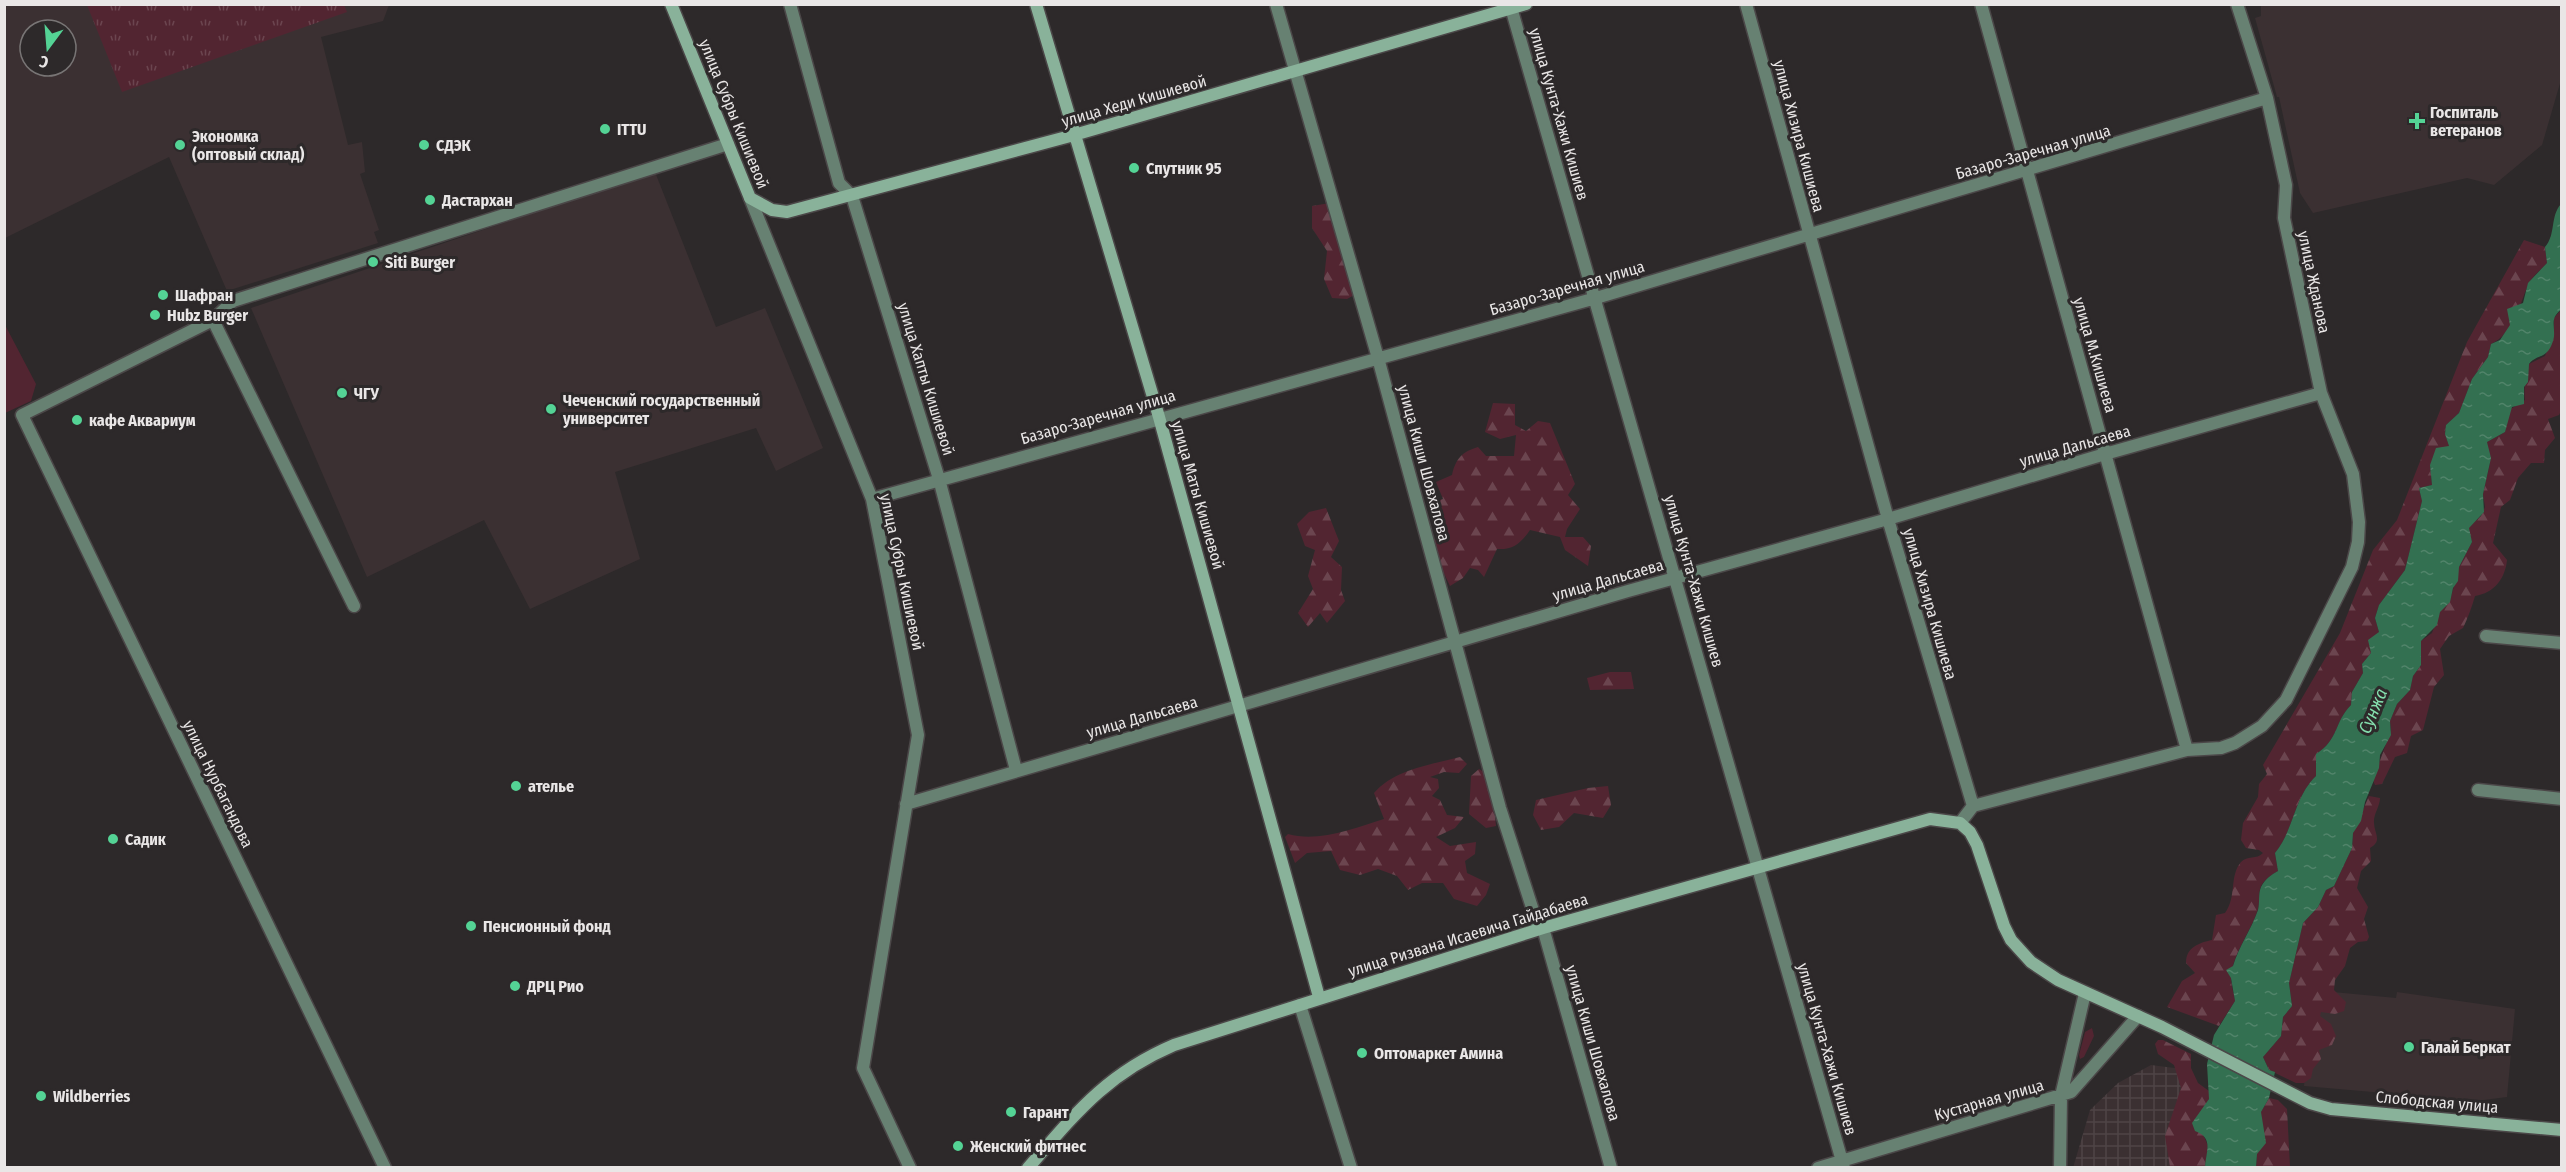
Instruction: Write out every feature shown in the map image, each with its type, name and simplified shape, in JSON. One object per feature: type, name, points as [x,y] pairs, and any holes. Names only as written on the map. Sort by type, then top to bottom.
[{"type":"street","name":"улица Субры Кишиевой","points":[[671,4],[872,499],[918,735],[863,1068],[910,1167]]},
{"type":"street","name":"улица Хапты Кишиевой","points":[[790,4],[839,183],[852,196],[939,479],[1016,770]]},
{"type":"street","name":"улица Маты Кишиевой","points":[[1036,4],[1159,417],[1319,997]]},
{"type":"street","name":"улица Киши Шовхалова","points":[[1276,4],[1294,73],[1378,358],[1500,808],[1541,929],[1611,1167]]},
{"type":"street","name":"улица Хеди Кишиевой","points":[[750,198],[772,210],[788,212],[1294,73],[1526,4]]},
{"type":"street","name":"улица Хизира Кишиева","points":[[1746,4],[1888,519],[1973,806]]},
{"type":"street","name":"улица М.Кишиева","points":[[1980,4],[2187,750]]},
{"type":"street","name":"улица Жданова","points":[[2187,750],[2221,748],[2235,743],[2262,726],[2286,700],[2352,567],[2359,522],[2353,474],[2321,393],[2284,218],[2286,185],[2267,98],[2237,4]]},
{"type":"street","name":"улица Кунта-Хажи Кишиев","points":[[1510,7],[1596,298],[1843,1164]]},
{"type":"street","name":"Базаро-Заречная улица","points":[[872,499],[1159,417],[1596,298],[2267,98]]},
{"type":"street","points":[[354,606],[213,320],[233,301],[729,144]]},
{"type":"street","name":"улица Нурбагандова","points":[[213,320],[22,416],[385,1167]]},
{"type":"street","name":"улица Дальсаева","points":[[906,804],[1016,770],[1240,707],[1455,641],[1888,519],[2321,393]]},
{"type":"street","points":[[2486,636],[2562,643]]},
{"type":"street","points":[[2060,1167],[2061,1096],[2085,993],[2044,972],[2020,952],[2011,940],[1997,912],[1977,845],[1970,832],[1960,823],[1973,806],[2187,750]]},
{"type":"street","points":[[2478,790],[2562,799]]},
{"type":"street","name":"улица Ризвана Исаевича Гайдабаева","points":[[1028,1167],[1094,1094],[1124,1069],[1195,1037],[1541,929],[1930,819],[1960,823]]},
{"type":"street","name":"Слободская улица","points":[[2085,993],[2162,1027],[2310,1103],[2331,1108],[2562,1130]]},
{"type":"street","points":[[1300,1005],[1351,1167]]},
{"type":"street","name":"Кустарная улица","points":[[1818,1167],[1843,1164],[2071,1092],[2138,1016]]},
{"type":"shaded area","name":"Госпиталь ветеранов","points":[[2261,4],[2561,5],[2561,80],[2542,145],[2494,185],[2467,178],[2313,213],[2300,193],[2279,97],[2277,97],[2255,18],[2261,16]]},
{"type":"shaded area","points":[[5,5],[389,5],[383,21],[321,37],[348,145],[362,142],[365,172],[360,174],[379,230],[374,232],[378,243],[227,291],[169,157],[5,238]]},
{"type":"shaded area","name":"Чеченский государственный университет","points":[[655,172],[716,327],[765,308],[823,448],[776,471],[756,428],[615,472],[640,559],[530,609],[484,520],[367,577],[251,308]]},
{"type":"shaded area","name":"Галай Беркат","points":[[2312,990],[2396,998],[2397,992],[2515,1009],[2507,1097],[2476,1101],[2304,1086]]},
{"type":"shaded area","points":[[2151,1065],[2182,1069],[2186,1091],[2172,1167],[2073,1168],[2090,1110],[2118,1083]]},
{"type":"green space","points":[[87,5],[344,5],[347,12],[122,92]]},
{"type":"green space","points":[[1330,203],[1352,275],[1349,281],[1356,294],[1347,299],[1332,298],[1324,279],[1327,251],[1312,228],[1312,206]]},
{"type":"green space","points":[[2524,240],[2545,247],[2547,263],[2529,282],[2510,326],[2499,339],[2491,344],[2488,357],[2472,379],[2459,413],[2446,425],[2445,434],[2449,446],[2430,465],[2432,485],[2419,488],[2422,501],[2405,570],[2379,605],[2375,618],[2379,632],[2371,653],[2362,664],[2363,673],[2352,692],[2351,705],[2329,743],[2316,754],[2316,776],[2303,794],[2275,853],[2278,871],[2268,877],[2261,886],[2258,909],[2232,969],[2231,981],[2235,1001],[2219,1026],[2167,1007],[2182,981],[2195,973],[2186,963],[2188,953],[2198,944],[2212,940],[2216,915],[2225,913],[2229,907],[2237,868],[2243,860],[2263,853],[2246,848],[2241,840],[2243,823],[2258,797],[2259,784],[2267,774],[2263,765],[2340,633],[2373,550],[2397,520],[2467,342]]},
{"type":"green space","points":[[2561,310],[2561,411],[2559,415],[2548,419],[2555,438],[2545,450],[2544,463],[2531,463],[2518,478],[2510,500],[2501,507],[2493,543],[2507,560],[2504,573],[2488,592],[2475,596],[2463,628],[2449,636],[2440,649],[2444,675],[2434,687],[2423,730],[2411,736],[2407,753],[2395,757],[2382,784],[2375,785],[2373,780],[2391,730],[2390,721],[2397,704],[2410,690],[2413,676],[2421,665],[2421,641],[2432,633],[2440,612],[2451,597],[2459,567],[2472,542],[2468,528],[2481,516],[2485,507],[2483,494],[2490,463],[2487,442],[2505,432],[2509,410],[2525,400],[2529,364],[2545,356],[2554,331],[2554,318]]},
{"type":"green space","points":[[4,323],[36,384],[31,401],[5,413]]},
{"type":"green space","points":[[1493,403],[1515,404],[1515,425],[1526,431],[1538,421],[1550,423],[1575,484],[1568,495],[1580,509],[1567,529],[1565,537],[1583,537],[1591,546],[1588,566],[1565,550],[1560,537],[1530,530],[1516,545],[1497,549],[1484,577],[1478,570],[1470,568],[1463,578],[1450,586],[1433,551],[1437,533],[1427,504],[1443,499],[1436,482],[1452,475],[1460,457],[1468,451],[1478,447],[1486,456],[1514,456],[1516,435],[1500,439],[1485,432]]},
{"type":"green space","points":[[1326,508],[1339,541],[1331,557],[1342,567],[1341,590],[1345,601],[1327,623],[1320,613],[1308,627],[1298,613],[1313,589],[1308,576],[1315,550],[1305,546],[1297,524],[1309,512]]},
{"type":"green space","points":[[1610,672],[1631,672],[1634,689],[1590,690],[1587,678]]},
{"type":"green space","points":[[1460,757],[1467,764],[1459,773],[1444,772],[1430,777],[1438,779],[1439,788],[1432,796],[1440,800],[1447,815],[1464,817],[1455,828],[1436,837],[1450,846],[1476,842],[1475,854],[1465,861],[1467,873],[1490,884],[1486,895],[1477,906],[1454,899],[1443,883],[1422,883],[1408,890],[1397,876],[1378,869],[1360,875],[1340,870],[1331,851],[1307,853],[1295,863],[1285,837],[1288,834],[1324,836],[1384,819],[1374,793],[1382,785],[1414,769]]},
{"type":"green space","points":[[1479,769],[1484,772],[1497,809],[1496,826],[1486,828],[1469,814],[1471,776]]},
{"type":"green space","points":[[1608,786],[1611,805],[1603,818],[1574,813],[1559,827],[1541,830],[1533,815],[1536,800],[1588,788]]},
{"type":"green space","points":[[2369,796],[2380,798],[2374,820],[2377,840],[2370,848],[2371,861],[2361,871],[2357,888],[2368,907],[2364,919],[2369,937],[2367,941],[2358,942],[2350,948],[2345,966],[2335,980],[2334,990],[2346,1002],[2344,1011],[2335,1014],[2321,1012],[2320,1016],[2331,1024],[2336,1036],[2332,1045],[2319,1050],[2321,1059],[2313,1069],[2311,1078],[2304,1083],[2296,1083],[2269,1070],[2263,1057],[2281,1036],[2283,1017],[2292,1006],[2289,983],[2303,923],[2318,907],[2326,890],[2334,886],[2352,848],[2353,833]]},
{"type":"green space","points":[[2092,1028],[2094,1036],[2084,1057],[2080,1059],[2085,1032]]},
{"type":"green space","points":[[2158,1040],[2163,1040],[2191,1054],[2191,1068],[2198,1083],[2209,1091],[2209,1099],[2202,1111],[2203,1134],[2208,1146],[2205,1167],[2170,1167],[2165,1136],[2181,1088],[2174,1065],[2158,1054],[2155,1044]]},
{"type":"green space","points":[[2269,1098],[2278,1100],[2287,1109],[2290,1167],[2256,1168],[2257,1153],[2264,1139],[2261,1112]]},
{"type":"water","name":"Сунжа","points":[[2561,204],[2561,310],[2555,317],[2553,341],[2545,354],[2529,364],[2528,382],[2524,387],[2524,404],[2512,407],[2505,432],[2487,442],[2491,458],[2483,494],[2484,512],[2469,528],[2472,542],[2459,567],[2458,581],[2453,588],[2450,602],[2440,612],[2437,625],[2421,641],[2421,665],[2413,676],[2410,690],[2397,704],[2390,721],[2391,735],[2380,755],[2379,768],[2365,802],[2361,821],[2353,833],[2352,848],[2334,886],[2326,890],[2318,907],[2303,923],[2289,983],[2292,1006],[2283,1017],[2281,1036],[2263,1057],[2269,1070],[2275,1072],[2269,1098],[2261,1112],[2266,1143],[2257,1154],[2256,1167],[2205,1167],[2207,1141],[2195,1131],[2192,1123],[2209,1099],[2207,1064],[2214,1035],[2235,1001],[2231,978],[2226,970],[2233,966],[2255,917],[2259,907],[2261,887],[2278,871],[2275,853],[2303,794],[2316,776],[2316,754],[2329,743],[2351,705],[2352,692],[2363,673],[2362,664],[2371,653],[2368,640],[2379,632],[2375,618],[2379,605],[2405,570],[2422,501],[2419,488],[2432,485],[2430,465],[2436,448],[2449,446],[2445,434],[2446,425],[2459,413],[2472,379],[2488,357],[2491,344],[2500,340],[2510,325],[2507,309],[2523,303],[2528,283],[2547,263],[2545,247],[2551,237],[2555,214]]},
{"type":"place","name":"Госпиталь ветеранов","points":[[2417,121]]},
{"type":"place","name":"ITTU","points":[[605,129]]},
{"type":"place","name":"Экономка (оптовый склад)","points":[[180,145]]},
{"type":"place","name":"СДЭК","points":[[424,145]]},
{"type":"place","name":"Спутник 95","points":[[1134,168]]},
{"type":"place","name":"Дастархан","points":[[430,200]]},
{"type":"place","name":"Siti Burger","points":[[373,262]]},
{"type":"place","name":"Шафран","points":[[163,295]]},
{"type":"place","name":"Hubz Burger","points":[[155,315]]},
{"type":"place","name":"ЧГУ","points":[[342,393]]},
{"type":"place","name":"Чеченский государственный университет","points":[[551,409]]},
{"type":"place","name":"кафе Аквариум","points":[[77,420]]},
{"type":"place","name":"ателье","points":[[516,786]]},
{"type":"place","name":"Садик","points":[[113,839]]},
{"type":"place","name":"Пенсионный фонд","points":[[471,926]]},
{"type":"place","name":"ДРЦ Рио","points":[[515,986]]},
{"type":"place","name":"Галай Беркат","points":[[2409,1047]]},
{"type":"place","name":"Оптомаркет Амина","points":[[1362,1053]]},
{"type":"place","name":"Wildberries","points":[[41,1096]]},
{"type":"place","name":"Гарант","points":[[1011,1112]]},
{"type":"place","name":"Женский фитнес","points":[[958,1146]]}]
